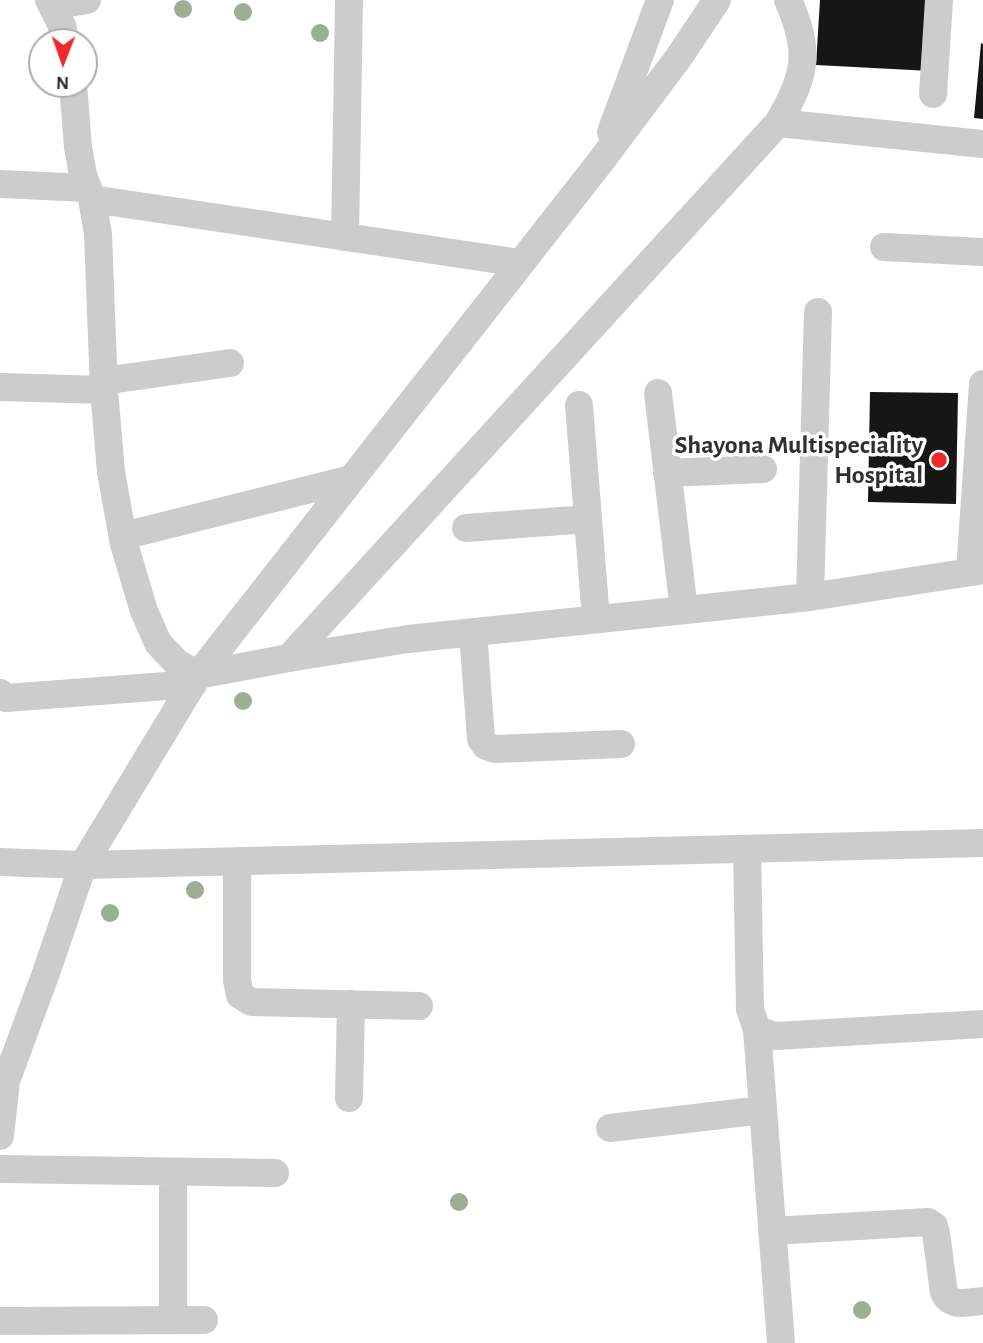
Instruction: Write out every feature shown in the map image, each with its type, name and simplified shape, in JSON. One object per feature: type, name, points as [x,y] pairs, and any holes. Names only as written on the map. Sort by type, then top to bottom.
[{"type":"street","points":[[63,28],[51,3],[87,0]]},
{"type":"street","points":[[345,237],[349,0]]},
{"type":"street","points":[[645,0],[649,29]]},
{"type":"street","points":[[601,160],[660,0]]},
{"type":"street","points":[[0,1136],[2,1093],[83,865],[195,679],[601,160],[679,57],[717,0]]},
{"type":"street","points":[[289,657],[778,123],[797,86],[804,50],[799,24],[788,0]]},
{"type":"street","points":[[933,94],[939,0]]},
{"type":"street","points":[[74,98],[78,147],[98,234],[104,386],[111,472],[123,536],[144,611],[158,643],[195,679]]},
{"type":"street","points":[[778,123],[983,144]]},
{"type":"street","points":[[0,184],[90,194],[520,263]]},
{"type":"street","points":[[884,247],[983,251]]},
{"type":"street","points":[[810,597],[818,312]]},
{"type":"street","points":[[0,387],[104,386],[230,363]]},
{"type":"street","points":[[0,693],[6,698],[195,679],[289,657],[473,632],[810,597],[976,571],[983,384]]},
{"type":"street","points":[[658,393],[684,610]]},
{"type":"street","points":[[579,405],[596,620]]},
{"type":"street","points":[[667,473],[763,469]]},
{"type":"street","points":[[123,536],[351,479]]},
{"type":"street","points":[[466,528],[588,519]]},
{"type":"street","points":[[473,632],[481,739],[486,746],[495,749],[621,744]]},
{"type":"street","points":[[0,862],[83,865],[983,843]]},
{"type":"street","points":[[747,849],[750,1009],[757,1030],[781,1343]]},
{"type":"street","points":[[237,862],[237,980],[240,995],[251,1002],[419,1006]]},
{"type":"street","points":[[349,1098],[351,1004]]},
{"type":"street","points":[[757,1030],[776,1036],[983,1024]]},
{"type":"street","points":[[610,1128],[764,1110]]},
{"type":"street","points":[[0,1169],[275,1173]]},
{"type":"street","points":[[173,1172],[173,1320]]},
{"type":"street","points":[[772,1231],[928,1222],[934,1226],[936,1233],[944,1293],[948,1301],[954,1304],[983,1301]]},
{"type":"street","points":[[0,1321],[204,1320]]},
{"type":"building","points":[[820,0],[934,0],[930,71],[816,65]]},
{"type":"building","points":[[981,43],[983,44],[983,119],[974,118]]},
{"type":"building","points":[[870,392],[958,393],[956,504],[868,502]]},
{"type":"place","name":"Shayona Multispeciality Hospital","points":[[939,460]]}]
